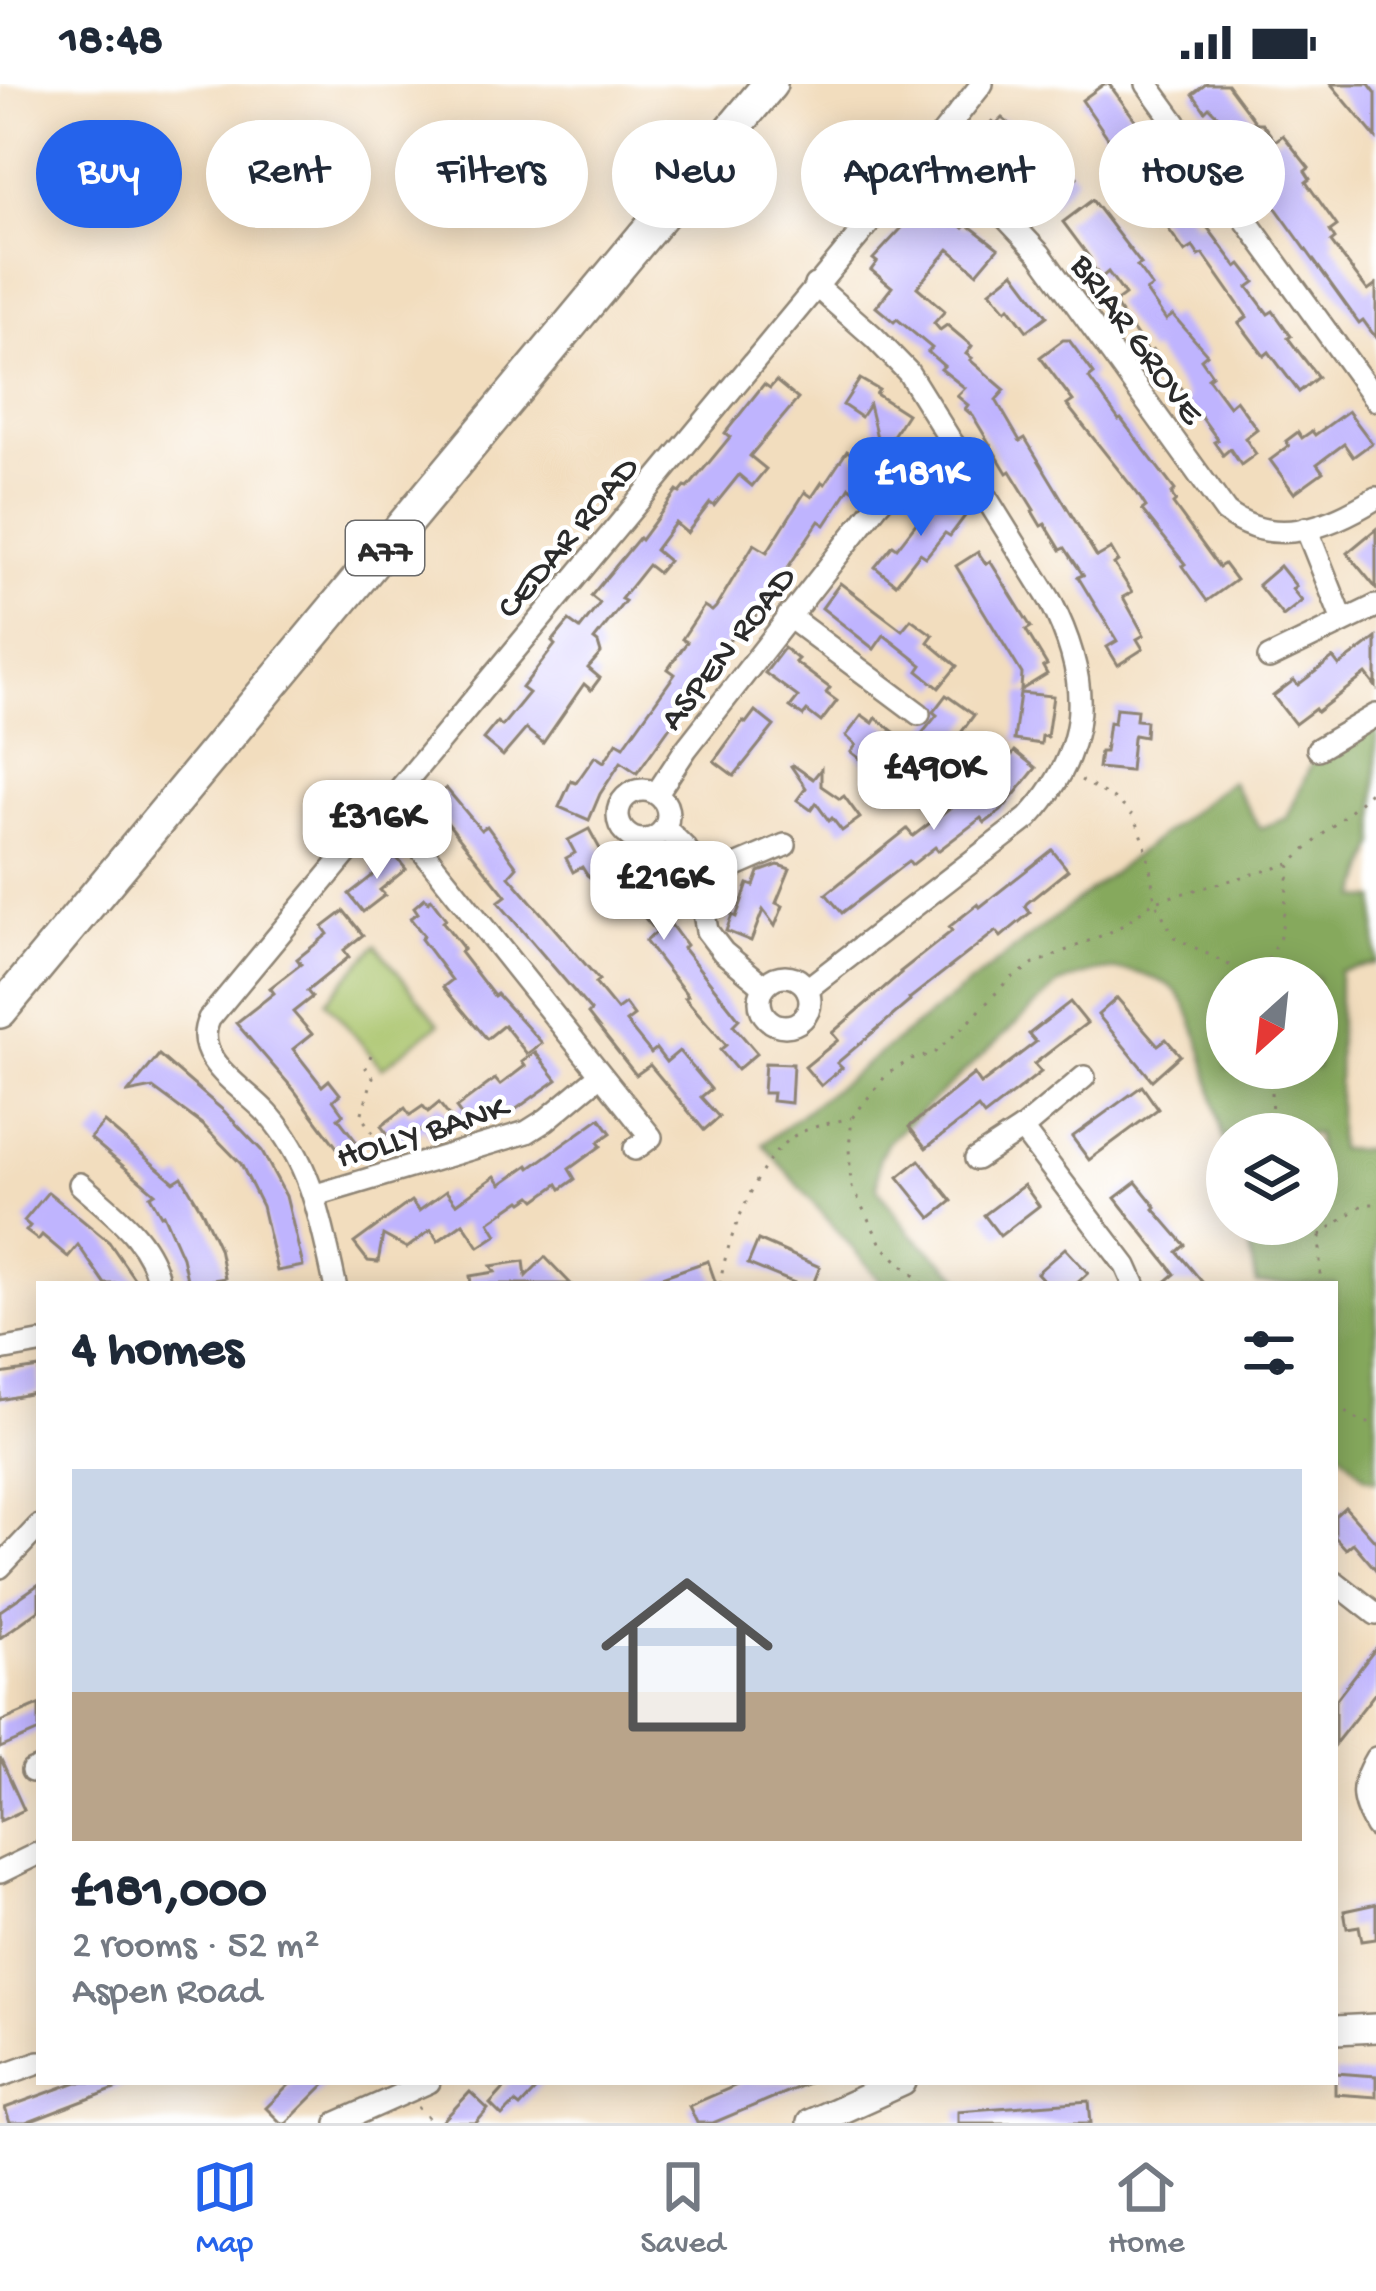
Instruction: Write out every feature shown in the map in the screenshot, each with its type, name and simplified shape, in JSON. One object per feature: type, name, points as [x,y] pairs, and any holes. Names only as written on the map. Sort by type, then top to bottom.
[{"type":"highway","name":"A77","points":[[0,1011],[770,84]]},
{"type":"street","name":"CEDAR ROAD","points":[[953,120],[982,84]]},
{"type":"street","points":[[1147,84],[1376,400]]},
{"type":"street","name":"CEDAR ROAD","points":[[316,1196],[290,1144],[268,1114],[212,1060],[205,1045],[209,1019],[863,228]]},
{"type":"street","name":"BRIAR GROVE","points":[[1015,228],[1040,254],[1226,512],[1244,526],[1264,531],[1306,528],[1336,521],[1376,498]]},
{"type":"street","points":[[807,989],[1028,818],[1063,771],[1077,736],[1079,702],[1070,638],[908,372],[815,285]]},
{"type":"street","name":"ASPEN ROAD","points":[[657,794],[686,749],[887,494],[954,445]]},
{"type":"street","points":[[1306,528],[1343,621]]},
{"type":"street","points":[[1268,658],[1376,606]]},
{"type":"street","points":[[788,616],[919,714]]},
{"type":"street","points":[[1318,749],[1376,716]]},
{"type":"street","points":[[640,790],[657,794],[668,809],[665,828],[643,840],[627,835],[618,820],[620,804],[640,790]]},
{"type":"street","points":[[385,804],[651,1137],[635,1149]]},
{"type":"street","points":[[665,828],[697,865],[707,931],[723,952],[764,986]]},
{"type":"street","points":[[698,873],[736,866],[785,844]]},
{"type":"street","points":[[786,976],[798,980],[807,989],[810,1006],[806,1015],[792,1025],[775,1024],[762,1012],[764,986],[786,976]]},
{"type":"street","name":"HOLLY BANK","points":[[316,1196],[527,1132],[600,1076]]},
{"type":"street","points":[[976,1159],[1022,1129],[1084,1077]]},
{"type":"street","points":[[1022,1129],[1133,1281]]},
{"type":"street","points":[[80,1184],[139,1237],[158,1281]]},
{"type":"street","points":[[316,1196],[334,1281]]},
{"type":"street","points":[[0,1350],[36,1344]]},
{"type":"street","points":[[0,1567],[36,1529]]},
{"type":"street","points":[[1338,1584],[1376,1614]]},
{"type":"street","points":[[1376,1758],[1365,1776],[1363,1803],[1376,1827]]},
{"type":"street","points":[[0,1872],[36,1854]]},
{"type":"street","points":[[1338,2030],[1376,2028]]},
{"type":"street","points":[[0,2076],[36,2063]]},
{"type":"street","points":[[337,2123],[422,2085]]},
{"type":"street","points":[[811,2123],[895,2085]]},
{"type":"path","points":[[1063,771],[1129,811],[1145,846],[1155,902],[1174,937],[1210,957]]},
{"type":"path","points":[[920,1281],[882,1246],[851,1185],[852,1118],[887,1074],[933,1054],[1007,981],[1034,964],[1117,929],[1155,902],[1289,864],[1376,787]]},
{"type":"path","points":[[1269,957],[1282,935],[1289,864]]},
{"type":"path","points":[[371,1055],[366,1068],[373,1078],[361,1116],[399,1171]]},
{"type":"path","points":[[720,1281],[723,1258],[772,1156],[809,1129],[852,1118]]},
{"type":"path","points":[[1338,1222],[1364,1204],[1376,1204]]},
{"type":"path","points":[[1320,1245],[1320,1281]]},
{"type":"path","points":[[1338,1408],[1362,1422],[1376,1424]]},
{"type":"green space","points":[[1376,715],[1376,843],[1358,898],[1376,899],[1376,963],[1339,971],[1338,1149],[1338,1113],[1217,1113],[1211,1089],[1338,1089],[1338,957],[1206,957],[1206,1066],[1192,1021],[1174,989],[1138,973],[1093,973],[1059,984],[888,1142],[879,1158],[877,1188],[910,1233],[965,1281],[880,1281],[763,1144],[1231,781],[1260,828],[1287,818],[1318,749]]},
{"type":"green space","points":[[376,945],[439,1024],[382,1068],[326,1001]]},
{"type":"green space","points":[[1338,1149],[1376,1150],[1376,1481],[1365,1477],[1338,1448],[1338,1281],[1256,1281],[1248,1245],[1338,1245]]},
{"type":"building","points":[[1109,84],[1135,120],[1099,120],[1099,125],[1082,100]]},
{"type":"building","points":[[1206,84],[1227,84],[1254,120],[1221,120],[1209,107],[1205,111],[1193,94]]},
{"type":"building","points":[[1331,84],[1369,84],[1376,93],[1376,138]]},
{"type":"building","points":[[1285,138],[1309,168],[1306,182],[1337,226],[1330,231],[1335,239],[1331,242],[1368,291],[1376,285],[1376,338],[1363,320],[1359,323],[1285,220]]},
{"type":"building","points":[[1092,200],[1099,209],[1099,228],[1113,228],[1141,264],[1137,266],[1152,287],[1146,291],[1166,320],[1173,315],[1207,354],[1201,359],[1212,375],[1208,378],[1229,406],[1236,400],[1257,429],[1245,438],[1256,454],[1241,465],[1230,449],[1223,455],[1200,415],[1196,418],[1183,401],[1188,398],[1114,303],[1125,295],[1108,272],[1101,278],[1068,228],[1075,228],[1075,213]]},
{"type":"building","points":[[902,228],[972,228],[998,248],[977,273],[949,249],[917,287],[945,311],[934,323],[940,330],[947,325],[972,346],[966,354],[970,360],[1005,390],[996,400],[1020,441],[1025,438],[1097,557],[1111,549],[1118,561],[1114,564],[1132,592],[1123,597],[1144,635],[1137,639],[1143,649],[1118,665],[1107,647],[1117,641],[1078,577],[1083,575],[1045,524],[1041,526],[1010,471],[1007,473],[965,409],[968,405],[957,396],[965,388],[941,369],[944,366],[928,352],[932,348],[876,307],[892,287],[871,270],[877,262],[873,259]]},
{"type":"building","points":[[1168,228],[1208,228],[1237,267],[1241,264],[1255,282],[1248,287],[1268,314],[1273,311],[1318,377],[1299,392],[1269,352],[1264,356],[1239,323],[1247,317],[1203,254],[1199,256],[1193,247],[1185,252]]},
{"type":"building","points":[[1014,272],[1047,316],[1027,331],[990,291]]},
{"type":"building","points":[[1069,340],[1094,374],[1089,378],[1175,490],[1173,504],[1219,567],[1224,564],[1236,580],[1207,601],[1182,566],[1185,564],[1142,510],[1146,507],[1137,493],[1067,405],[1073,401],[1040,357]]},
{"type":"building","points":[[860,379],[907,414],[881,454],[869,405],[861,417],[843,405]]},
{"type":"building","points":[[776,381],[798,399],[750,456],[766,469],[752,486],[739,475],[687,533],[675,523],[655,550],[668,561],[658,573],[648,565],[594,640],[601,653],[588,668],[600,678],[591,690],[584,684],[543,743],[526,729],[503,756],[483,739],[497,722],[502,726],[529,693],[522,688],[555,645],[552,642],[569,621],[580,629],[600,603],[591,596],[677,491],[688,488],[730,437],[725,433],[764,384],[770,388]]},
{"type":"building","points":[[1348,411],[1372,443],[1353,457],[1344,444],[1317,464],[1323,472],[1294,493],[1270,460],[1298,432],[1302,438],[1312,431],[1315,435]]},
{"type":"building","points":[[847,451],[870,466],[825,525],[819,521],[752,621],[745,617],[710,669],[713,671],[637,773],[621,762],[589,820],[559,807],[571,781],[576,783],[595,756],[604,762],[617,742],[624,746],[675,674],[668,669],[687,642],[682,639],[704,606],[712,611],[716,607],[754,544],[767,552],[805,492],[812,497]]},
{"type":"building","points":[[938,495],[965,516],[926,557],[920,553],[896,584],[875,567],[893,545],[897,548]]},
{"type":"building","points":[[1376,529],[1376,588],[1347,553]]},
{"type":"building","points":[[978,552],[986,564],[990,561],[1031,627],[1026,630],[1047,665],[1043,667],[1047,674],[1021,690],[1022,674],[956,566]]},
{"type":"building","points":[[1280,566],[1302,601],[1283,616],[1258,585]]},
{"type":"building","points":[[840,583],[902,630],[911,619],[933,635],[928,642],[957,666],[939,688],[918,671],[922,665],[884,635],[874,649],[822,608]]},
{"type":"building","points":[[1376,638],[1376,687],[1366,674],[1295,724],[1273,696],[1294,680],[1298,685],[1333,658],[1339,666]]},
{"type":"building","points":[[784,648],[830,688],[826,693],[837,701],[821,722],[807,711],[803,716],[790,707],[798,697],[765,673]]},
{"type":"building","points":[[1020,693],[1053,696],[1047,737],[1042,736],[1041,744],[1014,740]]},
{"type":"building","points":[[946,695],[974,715],[950,748],[939,740],[907,781],[901,776],[894,785],[851,752],[856,745],[846,736],[862,715],[873,723],[876,718],[912,746],[937,715],[933,712]]},
{"type":"building","points":[[1116,708],[1137,710],[1136,720],[1146,721],[1145,737],[1133,738],[1130,771],[1098,768]]},
{"type":"building","points":[[755,711],[774,726],[734,776],[714,761]]},
{"type":"building","points":[[1015,751],[1036,768],[1001,811],[985,823],[981,818],[938,851],[935,847],[912,865],[909,861],[842,913],[826,894],[907,829],[913,836],[977,787],[983,791]]},
{"type":"building","points":[[793,765],[813,779],[821,769],[821,786],[840,799],[844,796],[860,818],[842,831],[816,803],[811,810],[797,800],[806,788]]},
{"type":"building","points":[[446,788],[481,830],[487,826],[517,867],[509,876],[599,980],[595,983],[617,1010],[625,1004],[634,1016],[626,1022],[651,1053],[656,1049],[666,1062],[679,1051],[711,1089],[701,1097],[719,1117],[704,1130],[650,1065],[636,1075],[588,1014],[591,1011],[498,902],[506,896],[430,801]]},
{"type":"building","points":[[589,829],[600,849],[652,885],[671,907],[663,914],[686,945],[683,948],[739,1019],[733,1025],[757,1053],[737,1070],[720,1050],[726,1045],[645,941],[657,932],[623,893],[619,899],[582,867],[573,872],[566,858],[575,853],[568,840]]},
{"type":"building","points":[[1052,850],[1068,870],[1027,903],[1030,913],[1001,937],[996,931],[909,999],[837,1063],[842,1068],[821,1086],[805,1067],[838,1040],[832,1033],[952,931],[949,927]]},
{"type":"building","points":[[392,852],[406,869],[363,912],[349,894],[376,873],[372,868]]},
{"type":"building","points":[[778,865],[790,869],[776,903],[783,906],[775,926],[763,910],[751,941],[726,931],[748,884],[754,886],[759,872]]},
{"type":"building","points":[[425,898],[446,919],[443,922],[464,949],[460,952],[494,996],[542,1043],[527,1054],[504,1025],[487,1039],[443,987],[452,980],[410,918]]},
{"type":"building","points":[[344,911],[363,935],[344,950],[349,957],[307,991],[312,997],[293,1012],[312,1034],[293,1049],[322,1086],[329,1080],[340,1094],[333,1100],[343,1114],[338,1118],[362,1149],[347,1161],[236,1023],[274,993],[270,988],[301,964],[297,959],[328,934],[323,927]]},
{"type":"building","points":[[1117,998],[1158,1045],[1166,1039],[1180,1055],[1152,1080],[1098,1015]]},
{"type":"building","points":[[1070,1002],[1087,1023],[1034,1064],[1041,1072],[984,1116],[978,1108],[926,1148],[909,1127],[974,1074],[981,1084],[1036,1042],[1029,1034]]},
{"type":"building","points":[[535,1052],[557,1080],[508,1115],[500,1105],[470,1127],[456,1108],[495,1079],[500,1085]]},
{"type":"building","points":[[159,1055],[262,1151],[286,1196],[303,1266],[277,1271],[262,1206],[241,1164],[203,1125],[153,1088],[128,1093]]},
{"type":"building","points":[[765,1063],[793,1064],[791,1103],[772,1101],[773,1093],[763,1093]]},
{"type":"building","points":[[1142,1086],[1158,1109],[1089,1160],[1072,1137]]},
{"type":"building","points":[[439,1103],[453,1121],[431,1138],[424,1128],[398,1148],[381,1126],[405,1108],[410,1115],[423,1106],[428,1112]]},
{"type":"building","points":[[600,1118],[611,1133],[569,1169],[575,1179],[561,1189],[558,1184],[536,1200],[532,1196],[521,1200],[489,1222],[497,1235],[479,1247],[463,1223],[438,1241],[431,1230],[407,1248],[383,1235],[378,1262],[368,1261],[354,1243],[411,1201],[419,1211],[446,1191],[456,1204],[495,1176],[501,1184]]},
{"type":"building","points":[[104,1122],[174,1182],[182,1177],[219,1248],[225,1278],[187,1281],[182,1257],[150,1196],[155,1193],[90,1138]]},
{"type":"building","points":[[919,1160],[952,1201],[931,1218],[898,1177]]},
{"type":"building","points":[[1136,1182],[1185,1245],[1177,1252],[1201,1281],[1167,1281],[1175,1274],[1115,1198]]},
{"type":"building","points":[[1024,1185],[1039,1206],[1000,1236],[984,1215]]},
{"type":"building","points":[[48,1192],[109,1242],[136,1281],[103,1281],[78,1245],[68,1257],[42,1235],[38,1240],[26,1231],[30,1226],[24,1221]]},
{"type":"building","points":[[758,1240],[820,1267],[814,1281],[790,1281],[748,1264]]},
{"type":"building","points":[[1065,1248],[1088,1273],[1079,1281],[1044,1281],[1037,1273]]},
{"type":"building","points":[[545,1257],[568,1281],[471,1281],[470,1276],[495,1272],[491,1266],[524,1261],[526,1276]]},
{"type":"building","points":[[708,1261],[715,1281],[650,1281]]},
{"type":"building","points":[[36,1368],[36,1393],[0,1400],[0,1374]]},
{"type":"building","points":[[1345,1507],[1376,1542],[1376,1570],[1353,1543],[1346,1549],[1338,1540],[1338,1513]]},
{"type":"building","points":[[36,1586],[36,1612],[0,1638],[0,1611]]},
{"type":"building","points":[[1376,1648],[1376,1692],[1338,1740],[1338,1697]]},
{"type":"building","points":[[36,1706],[36,1732],[0,1748],[0,1722]]},
{"type":"building","points":[[0,1757],[24,1810],[0,1821]]},
{"type":"building","points":[[1376,1904],[1376,1939],[1362,1941],[1359,1926],[1347,1928],[1344,1911]]},
{"type":"building","points":[[1338,2073],[1376,2076],[1376,2097],[1335,2094]]},
{"type":"building","points":[[69,2085],[125,2085],[26,2123],[10,2123],[5,2108]]},
{"type":"building","points":[[289,2085],[324,2085],[286,2123],[266,2108]]},
{"type":"building","points":[[507,2085],[540,2085],[520,2107],[515,2103],[502,2116],[490,2104]]},
{"type":"building","points":[[737,2085],[803,2085],[713,2123],[697,2123],[689,2106]]},
{"type":"building","points":[[470,2092],[488,2109],[476,2123],[441,2123]]},
{"type":"building","points":[[1089,2101],[1091,2123],[958,2123],[958,2111]]}]
